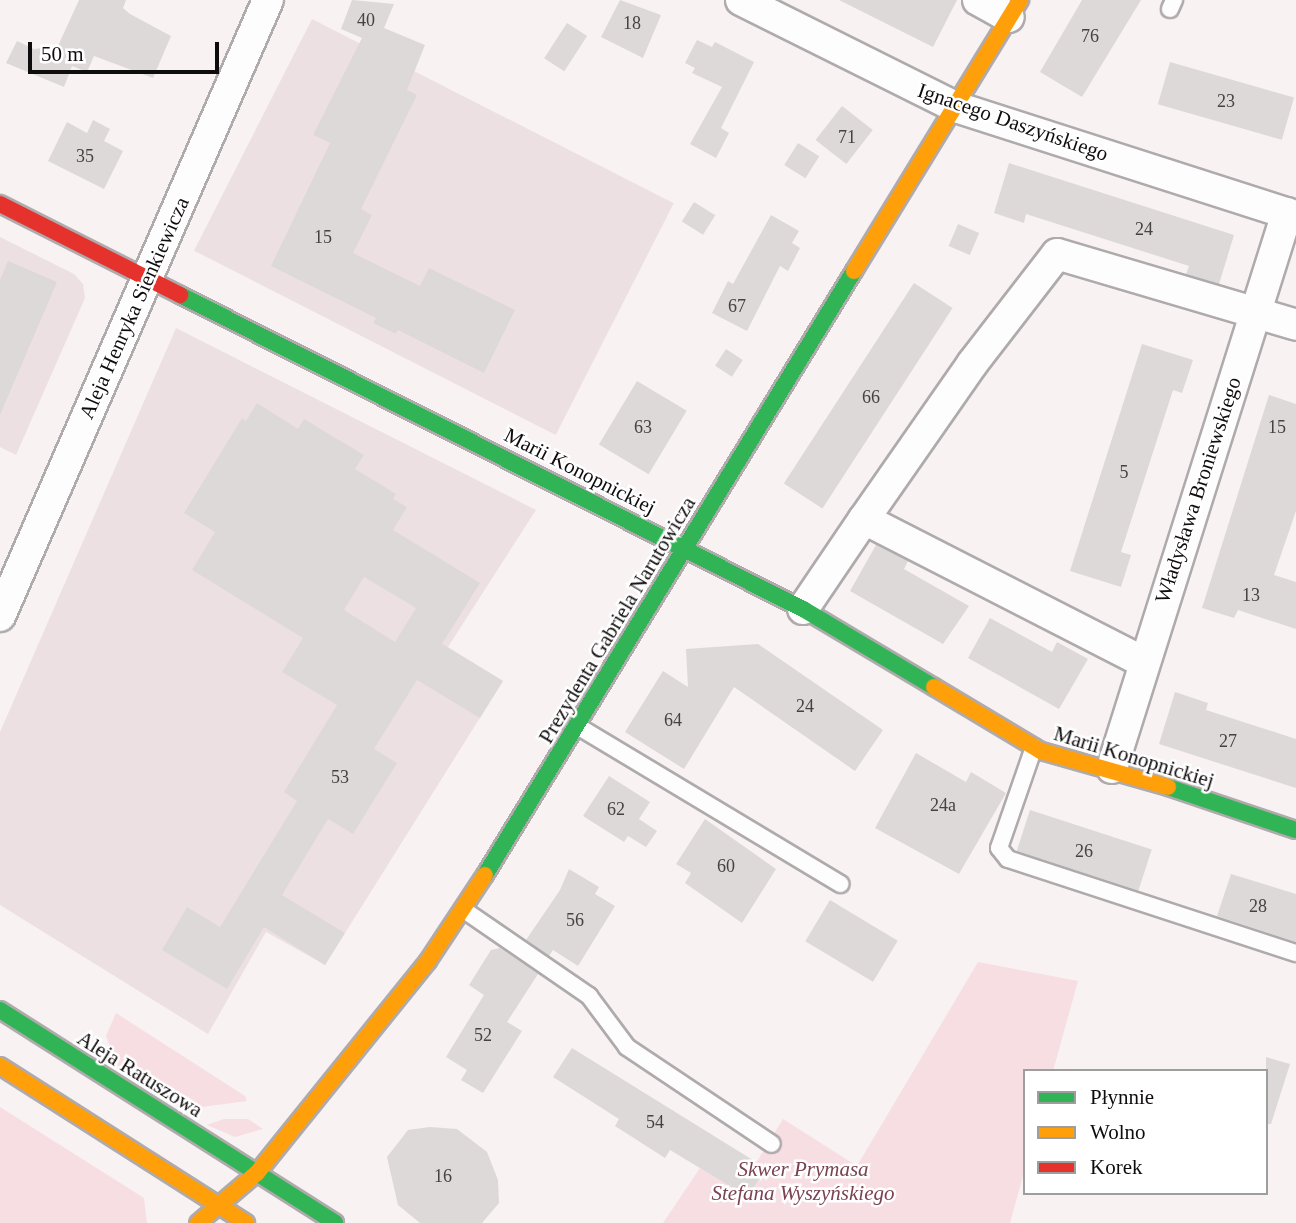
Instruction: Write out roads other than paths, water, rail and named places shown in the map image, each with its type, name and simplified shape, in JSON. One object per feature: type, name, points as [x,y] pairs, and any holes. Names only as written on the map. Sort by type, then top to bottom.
[{"type":"street","name":"Aleja Henryka Sienkiewicza","points":[[0,616],[10,566],[147,277],[268,0]]},
{"type":"street","name":"Ignacego Daszyńskiego","points":[[741,0],[956,107],[1293,210]]},
{"type":"street","points":[[978,0],[1015,8]]},
{"type":"street","name":"Prezydenta Gabriela Narutowicza","points":[[198,1223],[257,1173],[428,961],[464,910],[579,727],[685,548],[1015,8]]},
{"type":"street","name":"Marii Konopnickiej","points":[[0,204],[803,609],[1034,747],[1112,768],[1296,830]]},
{"type":"street","name":"Władysława Broniewskiego","points":[[1112,768],[1142,661],[1256,313],[1293,210]]},
{"type":"street","points":[[803,609],[972,364],[1057,254],[1296,325]]},
{"type":"street","points":[[864,519],[1142,661]]},
{"type":"street","name":"Aleja Ratuszowa","points":[[0,1010],[335,1223]]},
{"type":"street","points":[[0,1066],[246,1223]]},
{"type":"lane","points":[[579,727],[840,884]]},
{"type":"lane","points":[[1034,747],[999,848],[1008,859],[1296,953]]},
{"type":"lane","points":[[464,910],[589,996],[627,1048],[772,1144]]},
{"type":"park label","name":"Skwer Prymasa Stefana Wyszyńskiego","points":[[803,1181]]}]
